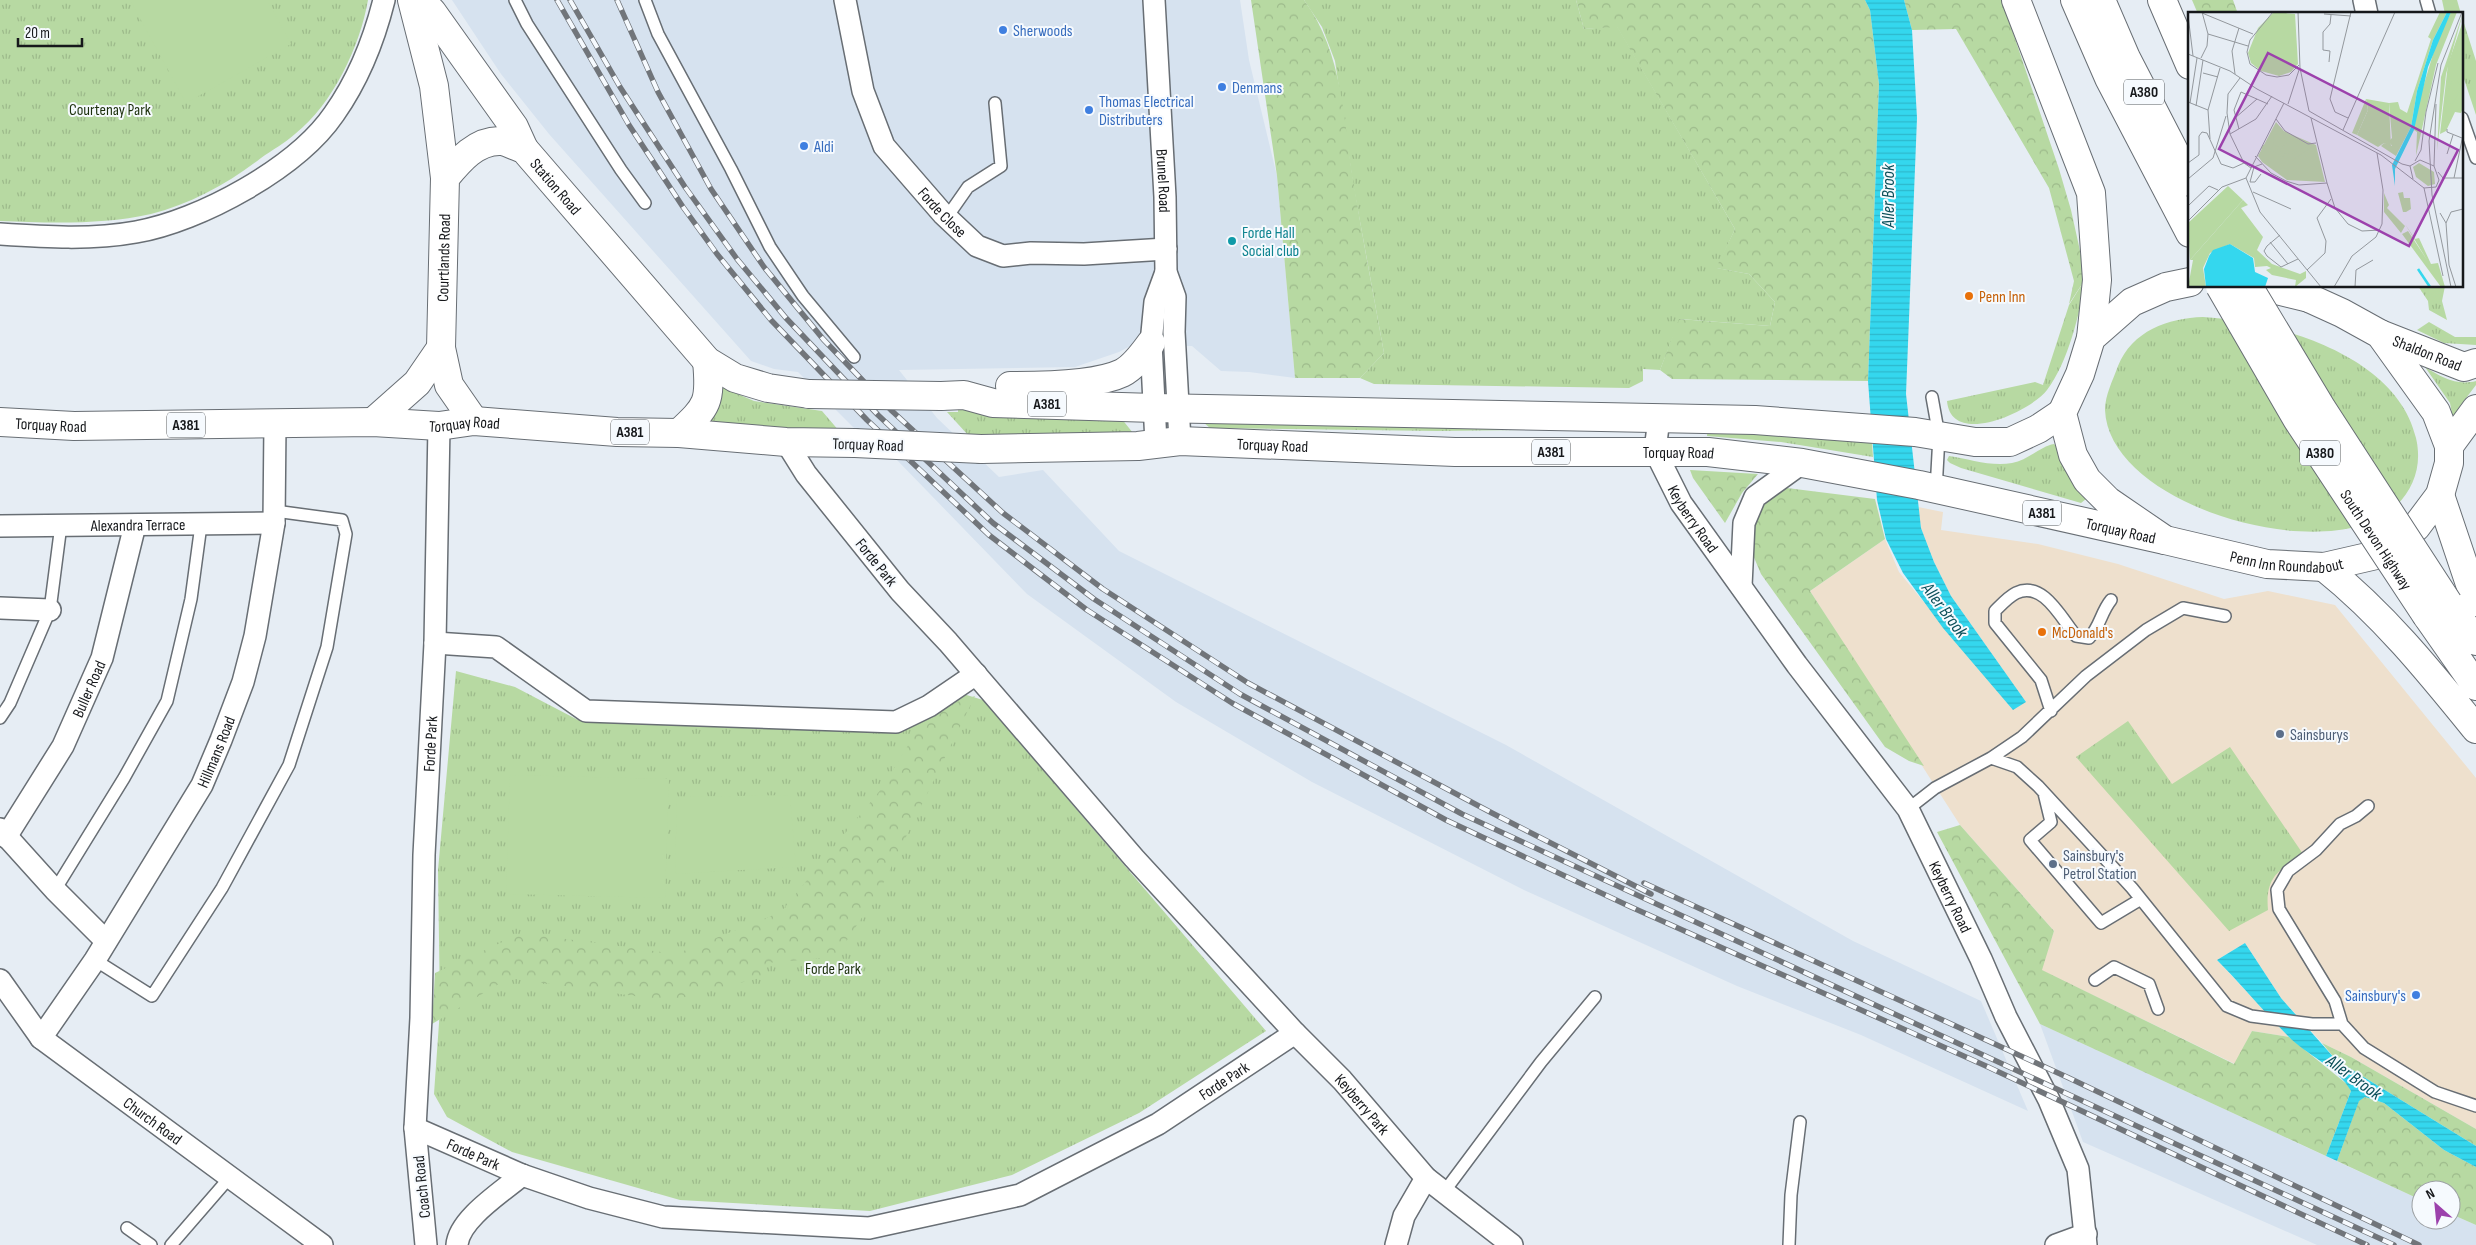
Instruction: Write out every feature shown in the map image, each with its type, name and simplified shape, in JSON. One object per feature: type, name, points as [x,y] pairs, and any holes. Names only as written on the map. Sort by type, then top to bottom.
[{"type":"main road","points":[[412,0],[434,86],[446,178]]},
{"type":"main road","name":"Station Road","points":[[421,0],[432,12],[514,127],[524,149],[707,361]]},
{"type":"main road","points":[[2016,0],[2091,193],[2097,280],[2091,338],[2080,374],[2062,413]]},
{"type":"main road","name":"A380","points":[[2075,0],[2109,78],[2188,230]]},
{"type":"main road","name":"A380","points":[[2101,0],[2126,58],[2188,178]]},
{"type":"main road","points":[[2162,0],[2188,60]]},
{"type":"main road","points":[[446,178],[462,157],[485,144],[502,141],[524,149]]},
{"type":"main road","name":"Courtlands Road","points":[[446,178],[441,348],[450,384],[474,420]]},
{"type":"main road","points":[[2091,338],[2132,302],[2166,287],[2188,282]]},
{"type":"main road","name":"South Devon Highway","points":[[2221,288],[2297,418],[2438,610],[2476,641]]},
{"type":"main road","name":"South Devon Highway","points":[[2249,288],[2322,409],[2438,610],[2476,686]]},
{"type":"main road","name":"Penn Inn Roundabout","points":[[2062,413],[2073,455],[2087,480],[2114,506],[2165,540],[2267,564],[2324,567],[2385,553],[2416,527],[2440,495],[2449,463],[2449,446],[2436,412],[2380,334],[2306,292],[2275,288]]},
{"type":"main road","name":"Shaldon Road","points":[[2380,334],[2464,367],[2476,364]]},
{"type":"main road","name":"A381","points":[[953,395],[1000,386],[1061,384],[1108,377],[1122,373],[1139,359],[1151,343]]},
{"type":"main road","points":[[373,422],[416,383],[441,348]]},
{"type":"main road","points":[[679,433],[701,412],[710,389],[707,361]]},
{"type":"main road","name":"Torquay Road","points":[[707,361],[735,378],[768,388],[809,394],[953,395],[993,402],[1167,407],[1755,420],[1879,429],[1975,442],[2010,442],[2038,429],[2062,413]]},
{"type":"main road","points":[[2449,446],[2476,409]]},
{"type":"main road","name":"Torquay Road","points":[[0,422],[74,426],[373,422],[439,426],[474,420],[618,432],[679,433],[786,442],[981,449],[1138,446],[1168,442],[1455,452],[1708,452],[1802,463],[2165,540]]},
{"type":"main road","points":[[2440,495],[2476,602]]},
{"type":"main road","points":[[2324,567],[2359,595],[2424,665],[2476,729]]},
{"type":"street","points":[[0,234],[88,236],[136,233],[177,223],[229,199],[270,173],[312,139],[334,115],[368,51],[384,0]]},
{"type":"street","name":"Forde Close","points":[[845,0],[864,91],[884,146],[947,216],[977,246],[1004,256],[1031,253],[1084,254],[1166,249]]},
{"type":"street","name":"Brunel Road","points":[[1154,0],[1166,198],[1166,272],[1175,297],[1174,332],[1167,407],[1168,442]]},
{"type":"street","name":"Brunel Road","points":[[1166,272],[1155,302],[1151,343],[1167,407]]},
{"type":"street","points":[[1655,451],[1659,418]]},
{"type":"street","name":"Hillmans Road","points":[[41,1038],[95,960],[202,785],[221,740],[243,682],[255,636],[275,517],[275,424]]},
{"type":"street","name":"Forde Park","points":[[439,426],[435,643],[424,856],[421,1018],[415,1128],[522,1175],[589,1198],[663,1217],[869,1228],[1020,1195],[1158,1124],[1295,1033],[1134,858],[976,674],[900,591],[806,474],[786,442]]},
{"type":"street","name":"Keyberry Road","points":[[1655,451],[1682,503],[1797,665],[1908,809],[1981,959],[2006,1017],[2049,1100],[2078,1169],[2086,1240]]},
{"type":"street","name":"Keyberry Road","points":[[1741,586],[1744,523],[1755,497],[1802,463]]},
{"type":"street","name":"Alexandra Terrace","points":[[0,526],[201,525],[275,517]]},
{"type":"street","name":"Buller Road","points":[[3,833],[63,746],[102,658],[135,525]]},
{"type":"street","points":[[0,608],[50,610]]},
{"type":"street","points":[[435,643],[496,646],[586,710],[896,722],[930,706],[976,674]]},
{"type":"street","points":[[3,833],[55,890],[106,941]]},
{"type":"street","name":"Church Road","points":[[0,980],[41,1038],[322,1245]]},
{"type":"street","name":"Keyberry Park","points":[[1295,1033],[1342,1080],[1426,1178],[1512,1245]]},
{"type":"street","name":"Coach Road","points":[[415,1128],[426,1245]]},
{"type":"street","points":[[457,1245],[457,1236],[471,1217],[522,1175]]},
{"type":"street","points":[[1396,1245],[1404,1216],[1426,1178]]},
{"type":"street","points":[[2056,1245],[2086,1240]]},
{"type":"lane","points":[[515,0],[527,24],[621,170],[645,203]]},
{"type":"lane","points":[[645,0],[658,34],[731,168],[770,247],[803,296],[854,357]]},
{"type":"lane","points":[[947,216],[968,187],[1001,166],[995,103]]},
{"type":"lane","points":[[2464,124],[2476,158]]},
{"type":"lane","points":[[1932,397],[1939,436],[1936,490]]},
{"type":"lane","points":[[95,960],[152,996],[222,888],[289,765],[327,647],[346,534],[342,520],[275,517]]},
{"type":"lane","points":[[0,718],[10,703],[50,610],[61,525]]},
{"type":"lane","points":[[55,890],[124,778],[167,701],[191,598],[201,525]]},
{"type":"lane","points":[[2051,711],[2041,680],[1995,623],[1995,611],[2014,594],[2029,589],[2042,594],[2076,636],[2089,638],[2096,631],[2102,612],[2111,600]]},
{"type":"lane","points":[[1908,809],[1936,788],[1991,758],[2022,737],[2086,676],[2146,630],[2183,608],[2225,616]]},
{"type":"lane","points":[[1991,758],[2018,767],[2044,793],[2141,900],[2226,1006],[2251,1016],[2312,1024],[2342,1024]]},
{"type":"lane","points":[[2044,793],[2051,822],[2030,840],[2101,923],[2141,900]]},
{"type":"lane","points":[[2368,806],[2356,816],[2340,824],[2316,850],[2288,871],[2277,890],[2279,909],[2335,1001],[2342,1024],[2364,1048],[2435,1092],[2476,1106]]},
{"type":"lane","points":[[2095,980],[2114,967],[2149,984],[2158,1009]]},
{"type":"lane","points":[[1444,1192],[1541,1062],[1595,996]]},
{"type":"lane","points":[[1788,1245],[1791,1195],[1800,1122]]},
{"type":"lane","points":[[171,1245],[230,1177]]},
{"type":"lane","points":[[127,1228],[151,1245]]},
{"type":"shaded area","points":[[452,0],[1240,0],[1249,60],[1277,176],[1295,378],[1249,372],[1221,371],[1192,346],[1132,345],[1119,352],[1075,367],[899,370],[937,418],[999,477],[1043,470],[1119,551],[1506,745],[1853,941],[1981,1001],[2028,1111],[1861,1035],[1737,986],[1524,890],[1312,782],[1176,702],[1027,594],[896,459],[858,432],[798,372],[774,369],[751,361],[549,134],[501,74]]},
{"type":"shaded area","points":[[1918,507],[1943,512],[1941,530],[2038,544],[2118,564],[2224,599],[2268,591],[2335,605],[2476,778],[2476,1129],[2351,1057],[2322,1043],[2281,998],[2245,943],[2217,960],[2289,1037],[2252,1031],[2235,1064],[2041,970],[2054,931],[1960,825],[1810,591],[1885,539],[1899,572],[2013,710],[2025,701],[1951,596],[1934,562],[1921,528]]},
{"type":"shaded area","points":[[2040,1024],[2411,1195],[2411,1230],[2461,1230],[2461,1218],[2476,1225],[2476,1245],[2317,1245],[2083,1142]]},
{"type":"green space","name":"Courtenay Park","points":[[0,0],[368,0],[359,36],[333,91],[309,122],[287,140],[223,184],[181,205],[132,218],[95,222],[56,223],[0,221]]},
{"type":"green space","points":[[130,0],[267,0],[291,44],[186,103]]},
{"type":"green space","points":[[1251,0],[1304,0],[1317,21],[1334,65],[1340,89],[1357,206],[1384,353],[1360,378],[1295,378],[1277,176]]},
{"type":"green space","points":[[1304,0],[1576,0],[1584,29],[1617,26],[1735,229],[1717,268],[1749,274],[1775,302],[1770,326],[1680,319],[1660,370],[1643,369],[1643,381],[1629,388],[1374,384],[1360,378],[1384,353],[1353,183],[1335,61],[1322,27]]},
{"type":"green space","points":[[1576,0],[1865,0],[1870,10],[1879,84],[1868,381],[1672,379],[1660,370],[1679,319],[1770,326],[1775,302],[1749,274],[1716,268],[1735,229],[1617,27],[1584,29]]},
{"type":"green space","points":[[1904,0],[2002,0],[2059,169],[2071,210],[2086,278],[2069,304],[2074,281],[2049,188],[1956,29],[1912,30]]},
{"type":"green space","points":[[2192,0],[2233,0],[2237,12],[2197,12]]},
{"type":"green space","points":[[2442,0],[2457,0],[2460,12],[2445,12]]},
{"type":"green space","points":[[2464,23],[2476,61],[2476,115],[2464,79]]},
{"type":"green space","points":[[2086,278],[2077,321],[2067,352],[2047,390],[2025,408],[2009,416],[1992,421],[1976,424],[1962,422],[1952,415],[1947,401],[2035,382],[2043,385],[2069,305]]},
{"type":"green space","points":[[2419,288],[2445,288],[2442,301],[2447,320],[2429,310],[2428,301]]},
{"type":"green space","points":[[2203,317],[2265,326],[2298,335],[2330,348],[2360,364],[2385,385],[2404,409],[2418,448],[2415,475],[2403,499],[2396,506],[2366,524],[2325,531],[2277,529],[2228,518],[2182,500],[2143,475],[2116,445],[2105,410],[2106,399],[2118,366],[2124,354],[2142,335],[2177,320]]},
{"type":"green space","points":[[2429,322],[2455,337],[2476,337],[2476,345],[2444,343],[2417,330]]},
{"type":"green space","points":[[2425,367],[2443,377],[2456,381],[2476,381],[2476,385],[2453,419],[2450,403]]},
{"type":"green space","points":[[717,385],[754,401],[822,411],[840,432],[701,425]]},
{"type":"green space","points":[[958,409],[1121,418],[1133,433],[968,435],[947,412],[958,412]]},
{"type":"green space","points":[[1203,422],[1616,429],[1437,431],[1210,428]]},
{"type":"green space","points":[[1708,425],[1806,433],[1872,443],[1873,457],[1781,442],[1707,436]]},
{"type":"green space","points":[[2054,444],[2059,449],[2086,499],[2081,503],[1961,468],[1947,460],[1949,456],[1989,463],[2012,463]]},
{"type":"green space","points":[[1690,470],[1758,474],[1742,493],[1725,523],[1693,478]]},
{"type":"green space","points":[[1787,488],[1875,499],[1885,539],[1810,591],[1924,766],[1909,761],[1885,747],[1761,574],[1750,548],[1753,520],[1771,495]]},
{"type":"green space","name":"Forde Park","points":[[456,671],[515,687],[578,720],[875,728],[960,693],[983,700],[1266,1031],[1139,1113],[1012,1175],[870,1211],[680,1200],[512,1152],[447,1117],[434,1094],[440,1009],[438,870]]},
{"type":"green space","points":[[975,696],[880,890],[836,957],[766,963],[763,977],[669,1001],[509,978],[432,1024],[435,973],[522,933],[676,954],[781,912],[882,788],[929,711]]},
{"type":"green space","points":[[2128,721],[2172,784],[2230,747],[2303,854],[2280,870],[2271,882],[2268,910],[2229,931],[2076,757]]},
{"type":"green space","points":[[510,775],[669,779],[665,898],[506,894]]},
{"type":"green space","points":[[790,795],[796,867],[675,874],[677,797]]},
{"type":"green space","points":[[1960,825],[2054,931],[2042,970],[2234,1064],[2252,1031],[2289,1037],[2348,1085],[2351,1091],[2326,1156],[2040,1024],[1937,832]]},
{"type":"green space","points":[[2322,1043],[2351,1057],[2476,1129],[2476,1146],[2336,1060]]},
{"type":"green space","points":[[2365,1097],[2384,1103],[2444,1150],[2476,1167],[2476,1225],[2461,1218],[2461,1180],[2411,1180],[2411,1195],[2337,1161],[2359,1100]]},
{"type":"water","name":"Aller Brook","points":[[1865,0],[1904,0],[1912,30],[1917,118],[1906,394],[1921,528],[1934,562],[1951,596],[2026,702],[2013,710],[1943,628],[1903,573],[1886,539],[1877,500],[1868,381],[1879,84],[1870,10]]},
{"type":"water","name":"Aller Brook","points":[[2245,943],[2281,998],[2336,1060],[2476,1146],[2476,1167],[2444,1150],[2384,1103],[2365,1097],[2359,1101],[2337,1161],[2326,1156],[2351,1091],[2330,1068],[2295,1043],[2217,960]]},
{"type":"railway","points":[[557,0],[629,125],[683,207],[717,254],[771,320],[867,420],[989,535],[1087,610],[1232,703],[1446,820],[1631,907],[1986,1066],[2367,1245]]},
{"type":"railway","points":[[570,0],[620,87],[685,187],[737,259],[786,318],[878,415],[993,523],[1094,599],[1240,694],[1462,814],[2394,1245]]},
{"type":"railway","points":[[617,0],[658,92],[711,189],[764,267],[823,339],[892,411],[1003,513],[1103,589],[1248,683],[1492,813],[1651,894]]},
{"type":"railway","points":[[1644,883],[2069,1078],[2419,1245]]},
{"type":"place","name":"Sherwoods","points":[[1003,30]]},
{"type":"place","name":"Denmans","points":[[1222,87]]},
{"type":"place","name":"Thomas Electrical Distributers","points":[[1089,110]]},
{"type":"place","name":"Aldi","points":[[804,146]]},
{"type":"place","name":"Forde Hall Social club","points":[[1232,241]]},
{"type":"place","name":"Penn Inn","points":[[1969,296]]},
{"type":"place","name":"McDonald's","points":[[2042,632]]},
{"type":"place","name":"Sainsburys","points":[[2280,734]]},
{"type":"place","name":"Sainsbury's Petrol Station","points":[[2053,864]]},
{"type":"place","name":"Sainsbury's","points":[[2416,995]]}]
